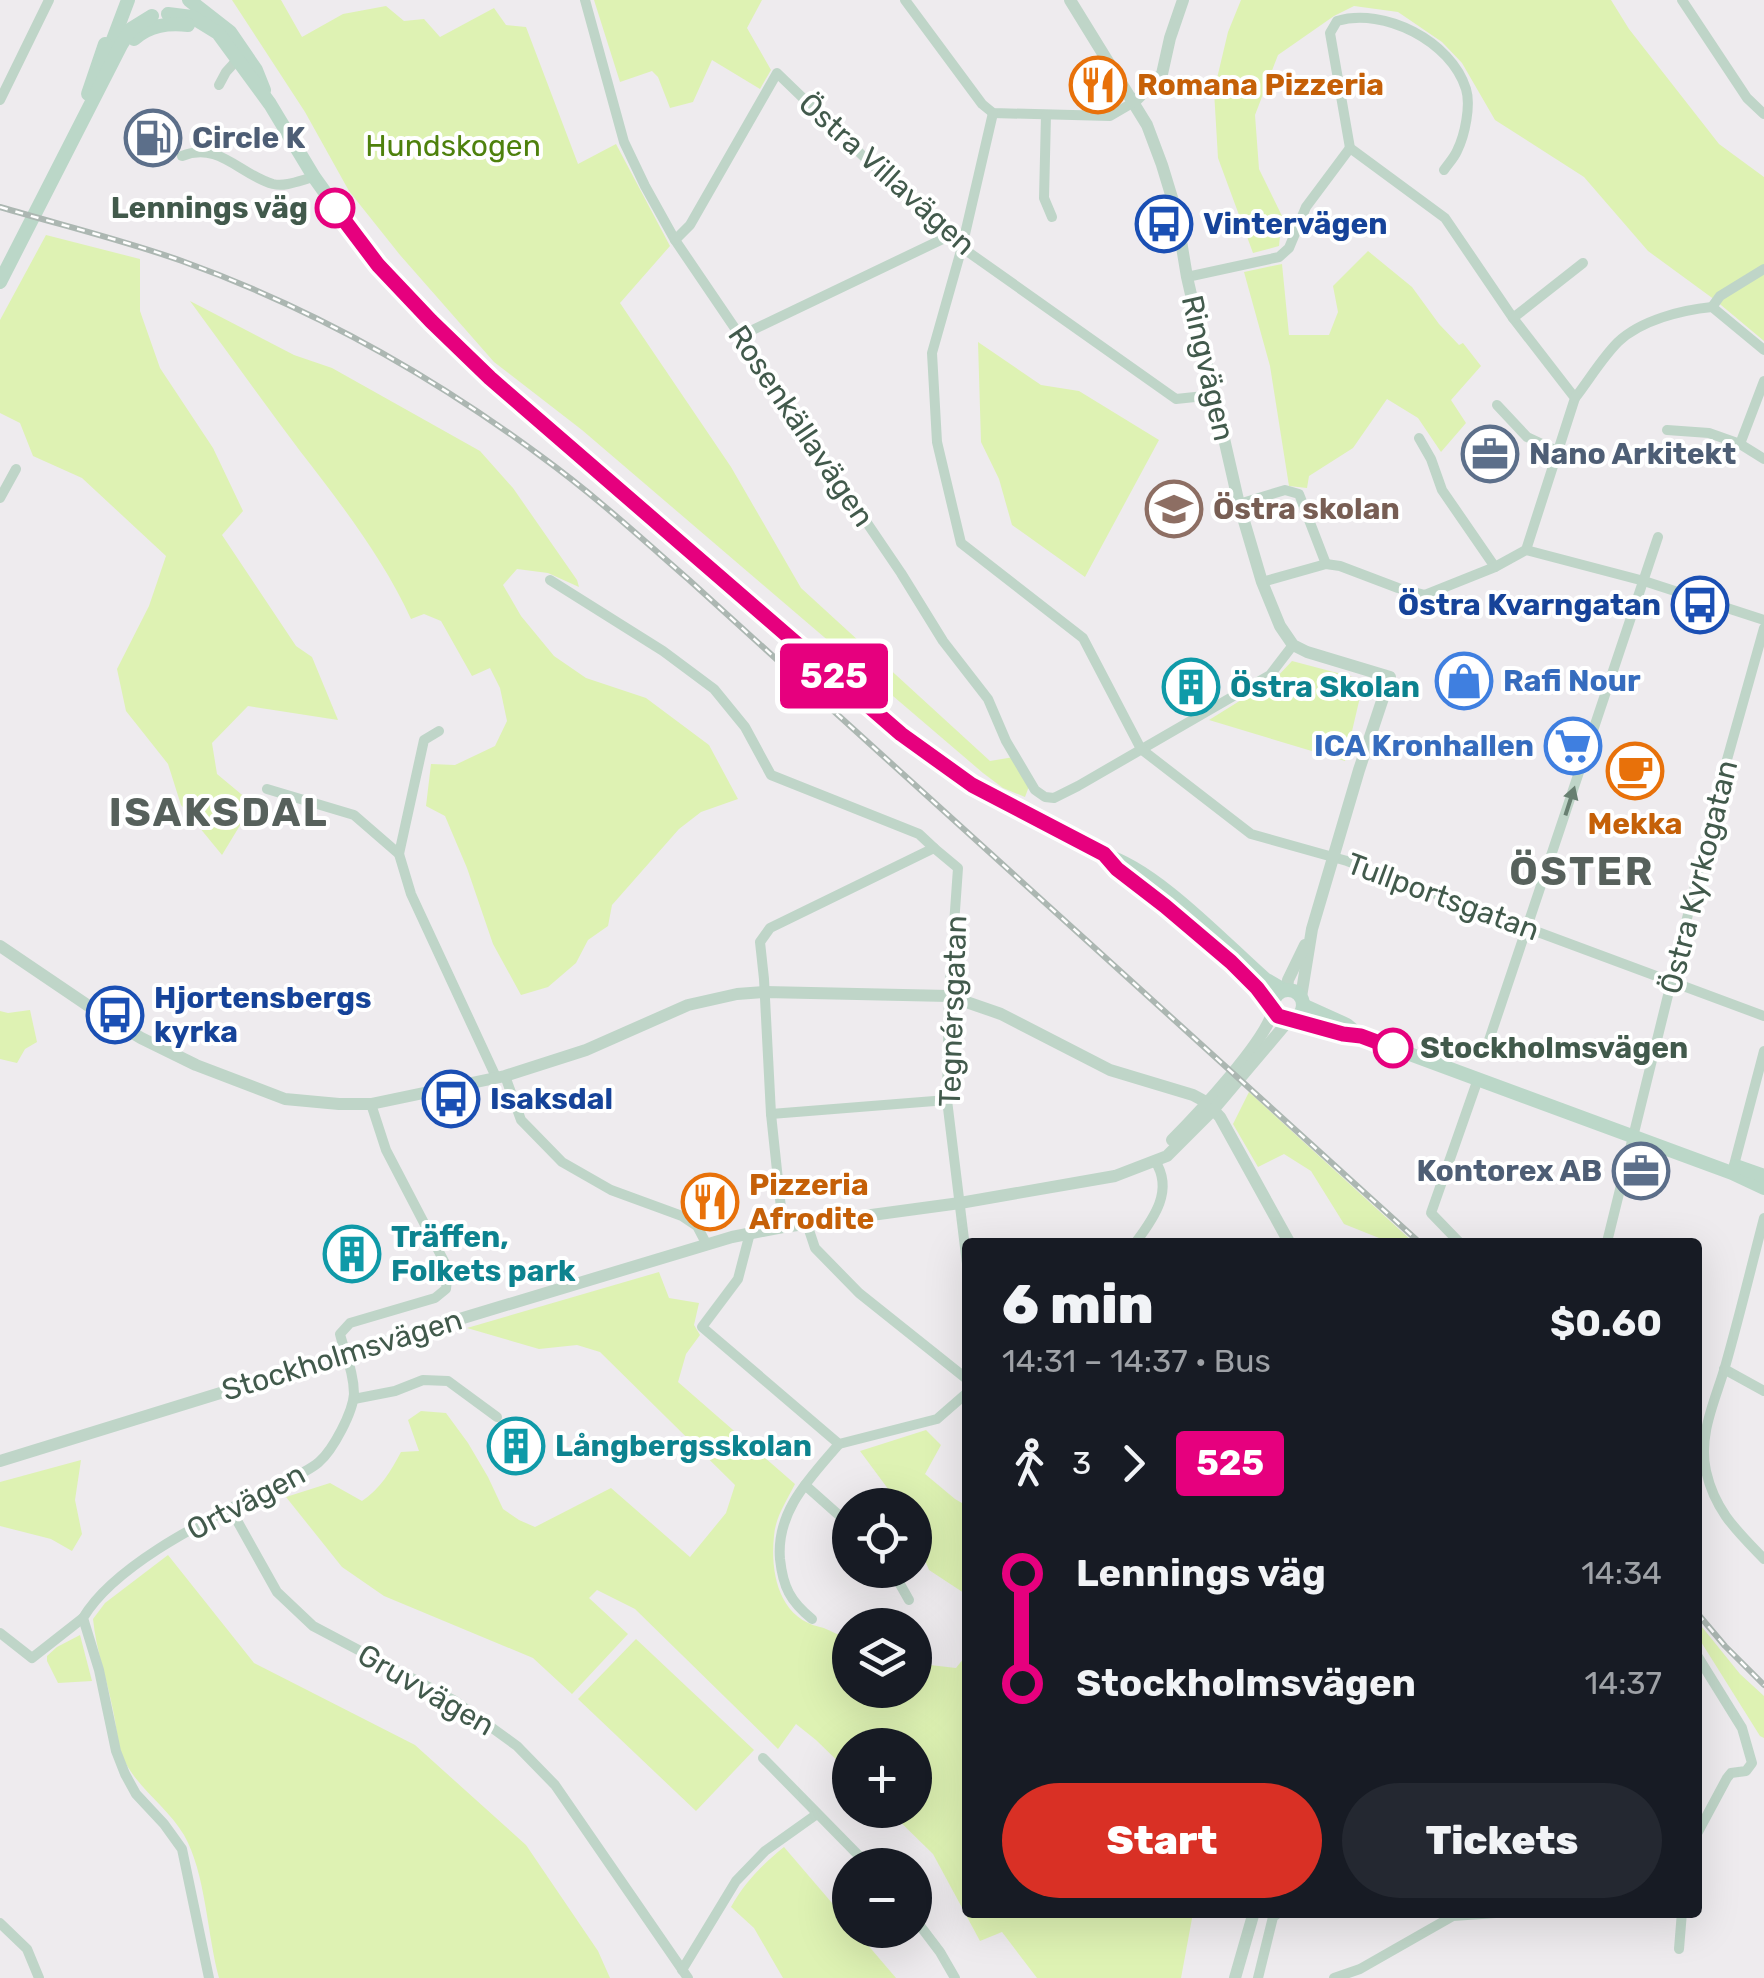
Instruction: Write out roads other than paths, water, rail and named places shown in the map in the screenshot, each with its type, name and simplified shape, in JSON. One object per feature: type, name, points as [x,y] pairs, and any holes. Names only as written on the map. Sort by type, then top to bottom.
[{"type":"main road","points":[[82,120],[92,78],[120,0]]},
{"type":"main road","points":[[82,120],[130,0],[140,10],[192,17],[206,24],[218,33],[236,61]]},
{"type":"main road","points":[[0,282],[130,29],[176,8],[180,0]]},
{"type":"main road","points":[[189,0],[230,32]]},
{"type":"main road","points":[[202,0],[216,12],[256,70],[270,104]]},
{"type":"main road","points":[[82,120],[135,36],[160,25],[190,25],[202,30],[236,61],[270,104],[314,177],[378,265],[490,378],[901,734],[972,785],[1147,876],[1265,979],[1361,1036]]},
{"type":"main road","points":[[1104,854],[1117,869],[1231,962],[1282,1018],[1361,1036],[1764,1188]]},
{"type":"main road","points":[[1273,1009],[1274,998],[1294,995]]},
{"type":"main road","points":[[1290,1019],[1299,1014],[1294,995]]},
{"type":"main road","points":[[1634,1136],[1764,1176]]},
{"type":"street","points":[[0,100],[49,0]]},
{"type":"street","name":"Rosenkällavägen","points":[[585,0],[624,142],[645,186],[676,240],[901,573],[942,641],[988,699],[1006,741],[1035,790],[1045,798],[1054,798],[1141,749]]},
{"type":"street","points":[[904,0],[982,104],[994,113],[1110,116],[1134,102],[1162,74],[1183,0]]},
{"type":"street","name":"Ringvägen","points":[[1070,0],[1147,125],[1168,182],[1239,504],[1262,582],[1280,626],[1293,645]]},
{"type":"street","points":[[1682,0],[1747,98],[1764,114]]},
{"type":"street","points":[[1444,170],[1457,150],[1465,124],[1467,90],[1455,70],[1438,48],[1411,30],[1354,16],[1337,22],[1330,33],[1350,148],[1445,218],[1575,398]]},
{"type":"street","points":[[219,85],[236,61]]},
{"type":"street","name":"Östra Villavägen","points":[[676,240],[690,225],[777,74],[947,237],[1176,399],[1214,395]]},
{"type":"street","points":[[994,113],[932,353],[937,442],[961,542],[1082,638],[1141,749],[1270,675],[1293,645],[1390,676],[1312,929],[1288,980],[1294,995]]},
{"type":"street","points":[[1046,115],[1044,198],[1052,217]]},
{"type":"street","points":[[1186,277],[1279,256],[1289,248],[1306,207],[1350,148]]},
{"type":"street","points":[[182,156],[195,151],[213,153],[272,184],[314,177]]},
{"type":"street","points":[[740,336],[947,237]]},
{"type":"street","points":[[1514,318],[1583,263]]},
{"type":"street","points":[[1526,550],[1575,398],[1618,341],[1663,318],[1712,306],[1720,296],[1764,269]]},
{"type":"street","points":[[1712,306],[1764,350]]},
{"type":"street","points":[[1740,444],[1764,382]]},
{"type":"street","points":[[1497,405],[1527,437],[1557,451]]},
{"type":"street","points":[[1667,430],[1710,433],[1740,444],[1764,459]]},
{"type":"street","points":[[1419,438],[1442,490],[1495,567]]},
{"type":"street","points":[[0,498],[16,469]]},
{"type":"street","points":[[1239,504],[1285,490],[1299,494],[1326,564]]},
{"type":"street","points":[[1486,1049],[1658,537]]},
{"type":"street","points":[[1262,582],[1326,564],[1425,595],[1526,550],[1644,581],[1764,624]]},
{"type":"street","points":[[550,580],[714,689],[746,727],[770,775],[919,834],[934,848],[766,931],[760,942],[783,1227]]},
{"type":"street","name":"Östra Kyrkogatan","points":[[1608,1238],[1721,781],[1764,624]]},
{"type":"street","points":[[439,731],[424,740],[399,854],[412,894],[520,1120],[562,1162],[611,1190],[682,1216],[696,1226],[707,1245]]},
{"type":"street","name":"Tullportsgatan","points":[[1141,749],[1251,834],[1335,858],[1764,1016]]},
{"type":"street","points":[[267,788],[354,815],[399,854]]},
{"type":"street","name":"Tegnérsgatan","points":[[934,848],[958,868],[946,1100],[964,1238]]},
{"type":"street","points":[[0,946],[96,1011],[196,1066],[285,1099],[340,1104],[371,1104],[501,1076],[586,1050],[688,1005],[737,994],[950,996],[1002,1014],[1110,1070],[1193,1095],[1210,1105],[1287,1238]]},
{"type":"street","name":"Stockholmsvägen","points":[[1210,1105],[1271,1022],[1273,1009]]},
{"type":"street","name":"Stockholmsvägen","points":[[0,1462],[750,1233],[960,1204],[1115,1176],[1155,1161],[1290,1019]]},
{"type":"street","points":[[1734,1166],[1764,1051]]},
{"type":"street","points":[[1454,1238],[1431,1212],[1478,1079]]},
{"type":"street","points":[[771,1114],[946,1100]]},
{"type":"street","points":[[371,1104],[386,1150],[448,1270],[446,1289],[435,1298],[350,1322],[340,1334],[354,1398],[395,1391],[423,1380],[448,1381],[497,1416]]},
{"type":"street","points":[[1139,1238],[1154,1217],[1164,1187],[1155,1161]]},
{"type":"street","points":[[1702,1429],[1724,1370],[1764,1218]]},
{"type":"street","points":[[806,1224],[815,1248],[859,1292],[962,1375]]},
{"type":"street","points":[[750,1233],[738,1279],[702,1327],[839,1444]]},
{"type":"street","points":[[1724,1370],[1764,1391]]},
{"type":"street","points":[[812,1619],[797,1606],[783,1583],[779,1538],[796,1495],[839,1444],[937,1419],[962,1397]]},
{"type":"street","name":"Ortvägen","points":[[0,1633],[32,1658],[83,1618],[104,1589],[122,1575],[230,1508],[319,1463],[340,1434],[354,1398]]},
{"type":"street","points":[[1702,1440],[1705,1466],[1724,1518],[1764,1559]]},
{"type":"street","points":[[805,1485],[832,1509]]},
{"type":"street","name":"Gruvvägen","points":[[230,1508],[276,1592],[313,1626],[455,1702],[517,1746],[554,1786],[685,1974]]},
{"type":"street","points":[[902,1588],[909,1600]]},
{"type":"street","points":[[83,1618],[124,1774],[182,1850],[209,1978]]},
{"type":"street","points":[[1702,1663],[1742,1728],[1752,1762],[1746,1771],[1731,1773],[1727,1778],[1702,1825]]},
{"type":"street","points":[[763,1758],[851,1848]]},
{"type":"street","points":[[685,1974],[736,1880],[764,1851],[817,1814]]},
{"type":"street","points":[[1235,1978],[1252,1918]]},
{"type":"street","points":[[1258,1978],[1273,1918]]},
{"type":"street","points":[[1334,1978],[1360,1970],[1450,1918]]},
{"type":"street","points":[[1679,1949],[1682,1918]]},
{"type":"street","points":[[0,1922],[27,1949],[39,1978]]},
{"type":"street","points":[[932,1941],[955,1978]]},
{"type":"railway","points":[[0,207],[160,253],[277,300],[414,372],[542,457],[688,579],[1415,1238]]},
{"type":"railway","points":[[1702,1619],[1764,1685]]},
{"type":"place","name":"Romana Pizzeria","points":[[1098,85]]},
{"type":"place","name":"Circle K","points":[[153,138]]},
{"type":"place","name":"Lennings väg","points":[[335,208]]},
{"type":"place","name":"Vintervägen","points":[[1164,224]]},
{"type":"place","name":"Nano Arkitekt","points":[[1490,454]]},
{"type":"place","name":"Östra skolan","points":[[1174,509]]},
{"type":"place","name":"Östra Kvarngatan","points":[[1700,605]]},
{"type":"place","name":"Rafi Nour","points":[[1464,681]]},
{"type":"place","name":"Östra Skolan","points":[[1191,687]]},
{"type":"place","name":"ICA Kronhallen","points":[[1573,746]]},
{"type":"place","name":"Mekka","points":[[1635,771]]},
{"type":"place","name":"Hjortensbergs kyrka","points":[[115,1015]]},
{"type":"place","name":"Stockholmsvägen","points":[[1393,1048]]},
{"type":"place","name":"Isaksdal","points":[[451,1099]]},
{"type":"place","name":"Kontorex AB","points":[[1641,1171]]},
{"type":"place","name":"Pizzeria Afrodite","points":[[710,1202]]},
{"type":"place","name":"Träffen, Folkets park","points":[[352,1254]]},
{"type":"place","name":"Långbergsskolan","points":[[516,1446]]},
{"type":"district","name":"ISAKSDAL","points":[[219,812]]},
{"type":"district","name":"ÖSTER","points":[[1582,871]]},
{"type":"park label","name":"Hundskogen","points":[[453,146]]}]
